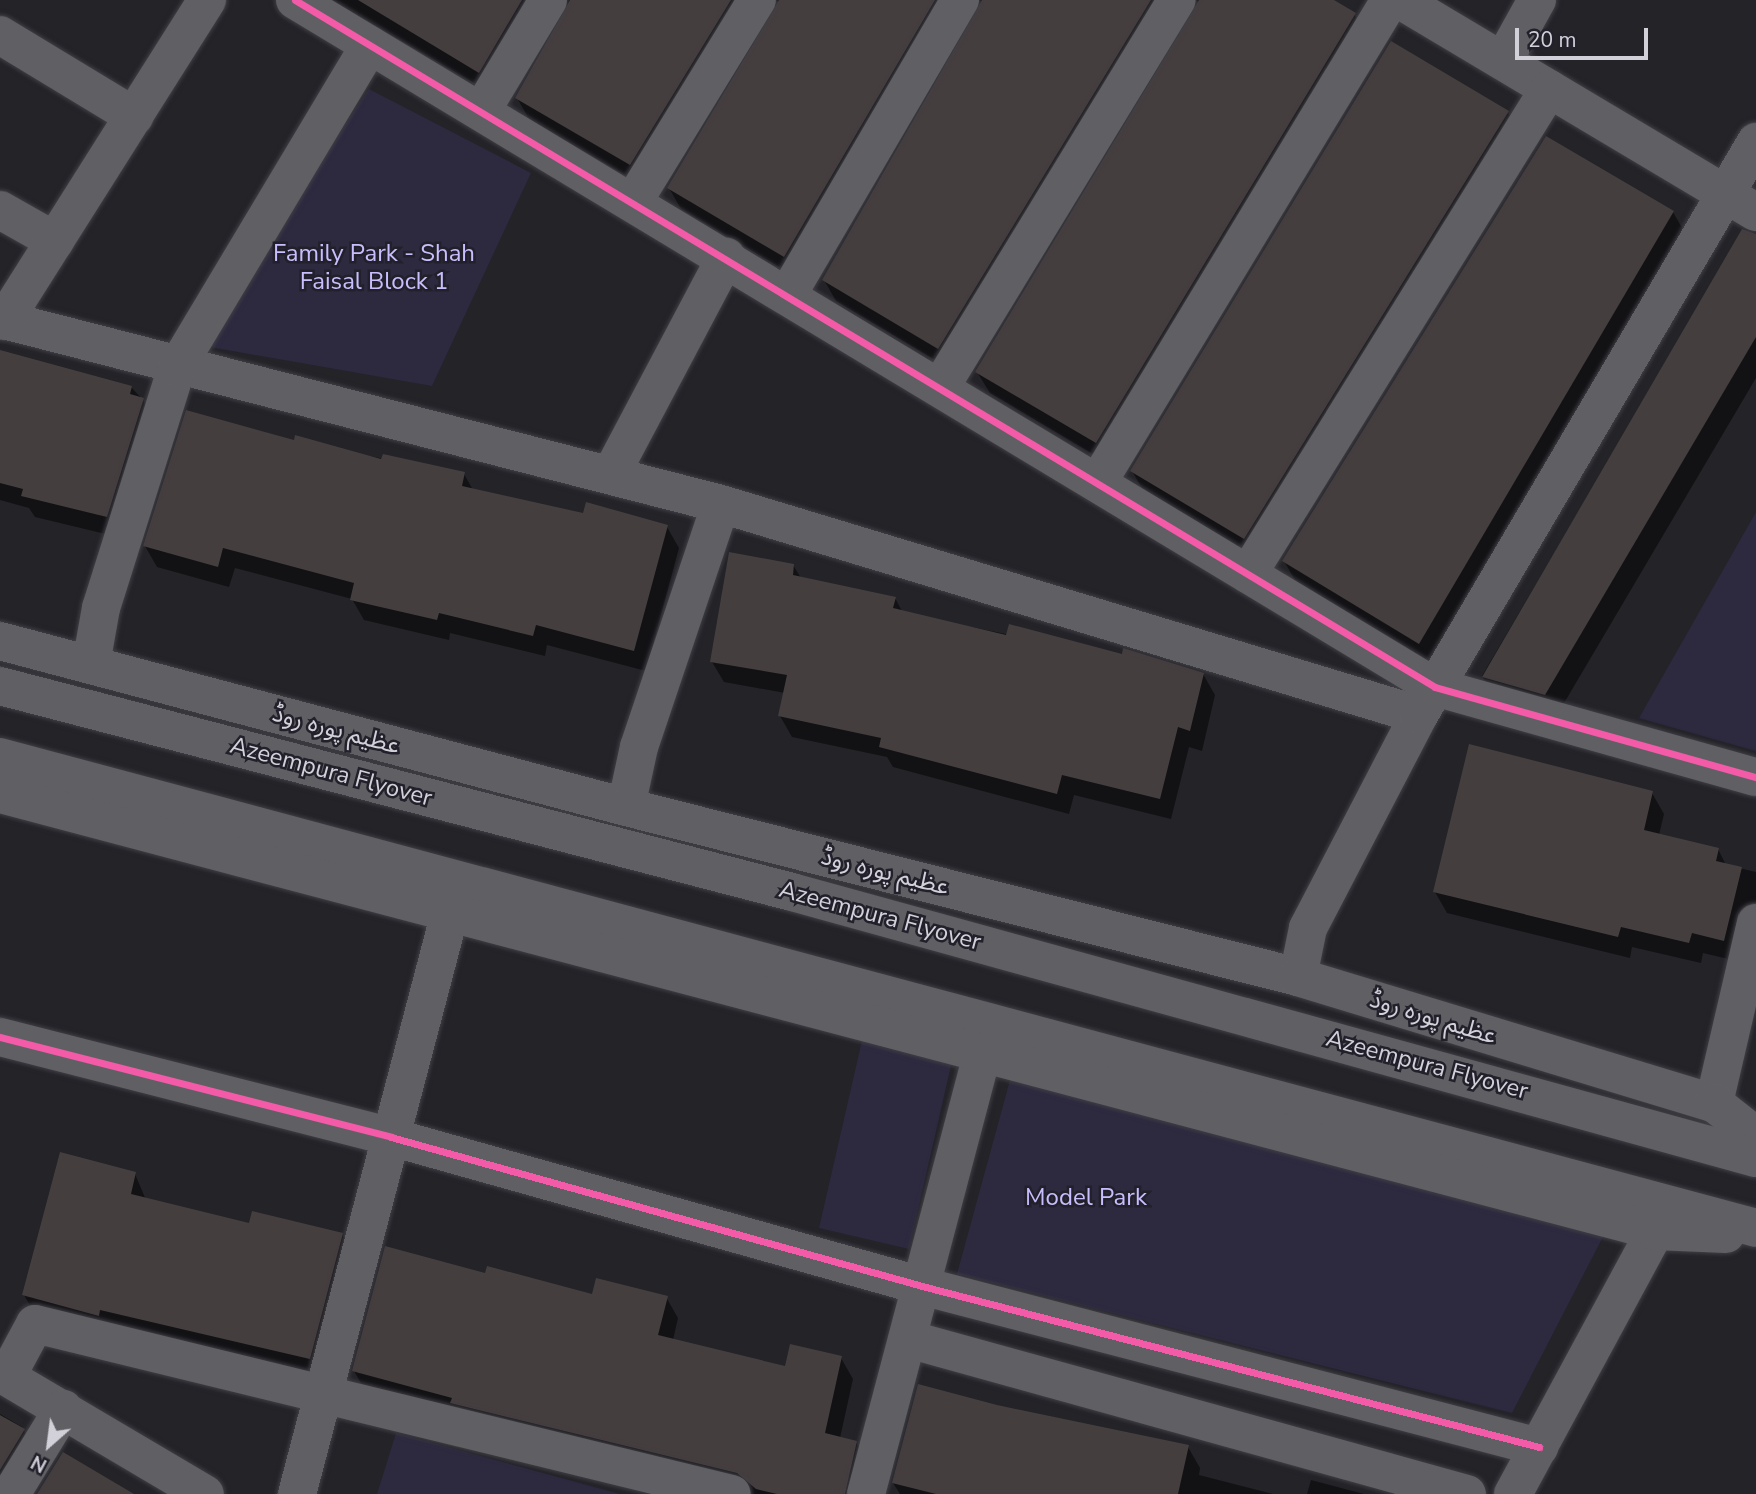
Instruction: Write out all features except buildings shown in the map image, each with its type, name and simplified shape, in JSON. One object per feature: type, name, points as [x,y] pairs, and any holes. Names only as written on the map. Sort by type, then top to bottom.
[{"type":"street","points":[[207,0],[2,320],[177,367],[611,474],[1427,701],[1756,777]]},
{"type":"street","points":[[482,110],[548,0]]},
{"type":"street","points":[[633,202],[757,0]]},
{"type":"street","points":[[788,294],[960,0]]},
{"type":"street","points":[[941,386],[1177,0]]},
{"type":"street","points":[[1098,482],[1390,0]]},
{"type":"street","points":[[1400,0],[1740,202]]},
{"type":"street","points":[[1503,61],[1538,0]]},
{"type":"street","points":[[318,6],[370,45],[941,386],[1248,574],[1427,701]]},
{"type":"street","points":[[0,35],[134,116]]},
{"type":"street","points":[[91,664],[101,608],[177,367],[370,45]]},
{"type":"street","points":[[1248,574],[1549,89]]},
{"type":"street","points":[[1298,977],[1308,928],[1427,701],[1740,202],[1756,142]]},
{"type":"street","points":[[0,210],[54,241]]},
{"type":"street","points":[[611,474],[726,257]]},
{"type":"street","points":[[625,807],[639,747],[721,504]]},
{"type":"street","name":"عظیم پورہ روڈ","points":[[0,641],[625,807],[1298,977],[1714,1103],[1756,1136]]},
{"type":"street","name":"Azeempura Flyover","points":[[0,686],[792,892],[1656,1127],[1756,1158]]},
{"type":"street","points":[[0,757],[1627,1191],[1756,1228]]},
{"type":"street","points":[[0,794],[451,909],[1655,1231],[1756,1235]]},
{"type":"street","points":[[298,1494],[327,1392],[451,909]]},
{"type":"street","points":[[1714,1103],[1756,923]]},
{"type":"street","points":[[0,1037],[391,1137],[922,1286],[1539,1447]]},
{"type":"street","points":[[866,1494],[978,1069]]},
{"type":"street","points":[[1513,1494],[1655,1231]]},
{"type":"street","points":[[205,1494],[4,1375],[35,1324],[327,1392],[732,1494]]},
{"type":"street","points":[[908,1339],[1467,1494]]},
{"type":"street","points":[[11,1494],[63,1409]]},
{"type":"green space","name":"Family Park - Shah Faisal Block 1","points":[[369,89],[531,173],[432,386],[198,345]]},
{"type":"green space","points":[[1756,512],[1756,751],[1639,718]]},
{"type":"green space","points":[[863,1036],[953,1057],[909,1249],[819,1228]]},
{"type":"green space","name":"Model Park","points":[[1013,1069],[1607,1229],[1512,1413],[957,1274]]},
{"type":"green space","points":[[396,1433],[620,1494],[377,1494]]},
{"type":"cycle path","points":[[295,0],[1435,687],[1756,777]]},
{"type":"cycle path","points":[[0,1037],[391,1137],[922,1286],[1539,1447]]}]
